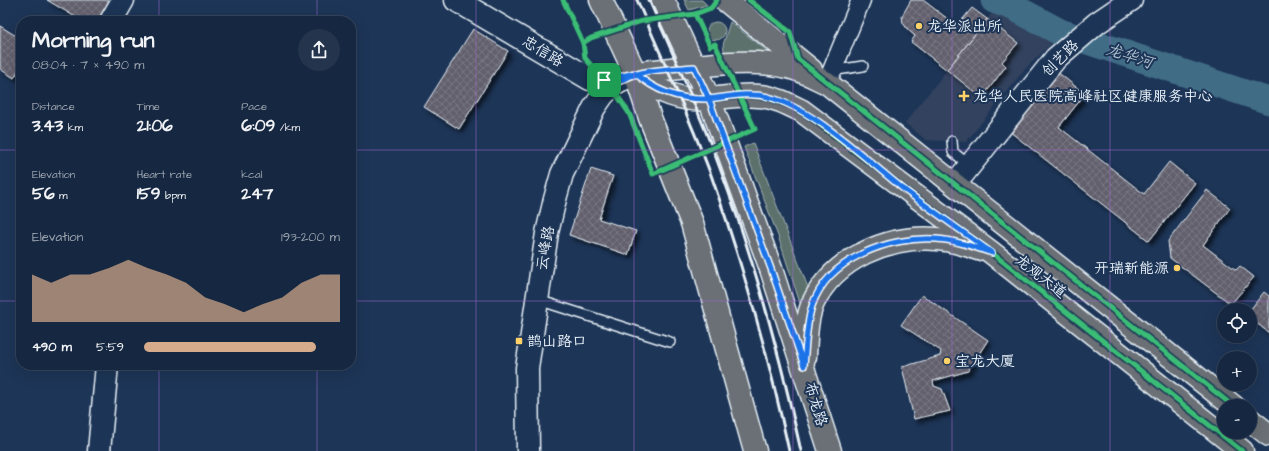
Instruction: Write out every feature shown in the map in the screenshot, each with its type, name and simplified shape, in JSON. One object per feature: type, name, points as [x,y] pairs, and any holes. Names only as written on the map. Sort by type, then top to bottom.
[{"type":"main road","points":[[601,0],[635,73],[650,118],[692,223],[755,451]]},
{"type":"main road","name":"布龙路","points":[[663,0],[709,99],[771,269],[804,366],[830,451]]},
{"type":"main road","points":[[725,0],[830,76]]},
{"type":"main road","name":"龙观大道","points":[[635,73],[748,63],[778,65],[803,72],[830,76],[955,184],[1224,399]]},
{"type":"main road","name":"龙观大道","points":[[635,73],[646,83],[664,93],[676,96],[709,99],[747,95],[760,96],[775,98],[802,111],[992,253],[1242,451]]},
{"type":"main road","points":[[804,366],[808,319],[813,304],[820,291],[836,272],[859,255],[890,243],[921,238],[952,241],[992,253]]},
{"type":"main road","points":[[1257,426],[1269,435]]},
{"type":"street","points":[[114,16],[123,0]]},
{"type":"street","name":"忠信路","points":[[456,0],[590,79],[604,80],[635,73]]},
{"type":"street","points":[[830,76],[860,0]]},
{"type":"street","name":"创艺路","points":[[955,184],[1056,58],[1097,23],[1131,0]]},
{"type":"street","name":"云峰路","points":[[528,451],[527,368],[547,233],[562,174],[584,127],[602,95],[622,79],[635,73]]},
{"type":"street","points":[[99,451],[107,370]]},
{"type":"lane","points":[[830,76],[837,70],[863,66]]},
{"type":"lane","points":[[952,141],[953,152],[969,165]]},
{"type":"lane","points":[[536,300],[670,342]]},
{"type":"shaded area","name":"龙华人民医院高峰社区健康服务中心","points":[[992,13],[1049,36],[1053,42],[1024,70],[966,142],[926,140],[905,123]]},
{"type":"green space","points":[[684,0],[702,0],[707,5],[689,10]]},
{"type":"green space","points":[[716,22],[722,25],[725,31],[722,37],[716,40],[710,37],[707,31],[710,25]]},
{"type":"green space","points":[[730,22],[766,50],[766,54],[725,55],[723,45]]},
{"type":"green space","points":[[753,143],[812,298],[803,312],[778,236],[744,147]]},
{"type":"building","points":[[47,0],[114,0],[104,16],[74,16]]},
{"type":"building","points":[[911,0],[923,0],[957,26],[972,8],[987,19],[947,70],[911,42],[915,36],[903,23],[902,16]]},
{"type":"building","points":[[987,19],[1018,43],[1002,62],[1006,66],[982,98],[947,70]]},
{"type":"building","points":[[0,26],[16,36],[16,75],[14,78],[0,69]]},
{"type":"building","points":[[473,29],[508,51],[459,129],[424,107]]},
{"type":"building","points":[[1056,71],[1085,94],[1059,127],[1144,194],[1169,162],[1195,183],[1149,241],[1009,131]]},
{"type":"building","points":[[591,169],[613,176],[599,219],[636,231],[628,255],[569,235]]},
{"type":"building","points":[[1207,190],[1230,208],[1203,245],[1236,270],[1240,266],[1254,277],[1232,303],[1230,303],[1170,258],[1168,241]]},
{"type":"building","points":[[1264,292],[1269,296],[1269,333],[1257,324],[1257,303],[1255,303]]},
{"type":"building","name":"宝龙大厦","points":[[922,295],[988,340],[968,371],[933,381],[934,386],[942,389],[950,411],[914,419],[902,367],[940,356],[941,351],[901,325]]},
{"type":"waterway","name":"龙华河","points":[[994,0],[1013,7],[1060,32],[1269,101]]},
{"type":"railway","points":[[637,0],[694,131],[723,209],[773,381],[789,451]]},
{"type":"railway","points":[[649,0],[696,106],[745,240],[766,310],[801,451]]},
{"type":"cycle path","points":[[563,0],[583,43],[585,58],[619,98],[629,113],[653,174],[755,129],[715,44],[710,46],[695,14],[711,8],[717,0]]},
{"type":"cycle path","points":[[749,0],[790,32],[798,59],[1224,399]]},
{"type":"cycle path","points":[[583,43],[591,38],[642,21],[695,14]]},
{"type":"cycle path","points":[[709,99],[747,95],[767,97],[792,106],[812,118],[907,191],[992,253],[1242,451]]},
{"type":"place","name":"龙华派出所","points":[[919,26]]},
{"type":"place","name":"龙华人民医院高峰社区健康服务中心","points":[[964,96]]},
{"type":"place","name":"开瑞新能源","points":[[1177,268]]},
{"type":"place","name":"鹊山路口","points":[[519,341]]},
{"type":"place","name":"宝龙大厦","points":[[947,361]]},
{"type":"route","points":[[604,80],[610,88],[622,79],[635,73],[694,67],[709,99],[747,95],[775,98],[802,111],[812,118],[907,191],[992,253],[952,241],[921,238],[890,243],[859,255],[836,272],[827,281],[813,304],[808,319],[804,366],[771,269],[709,99],[699,100],[664,93],[646,83],[635,73],[604,80]]}]
